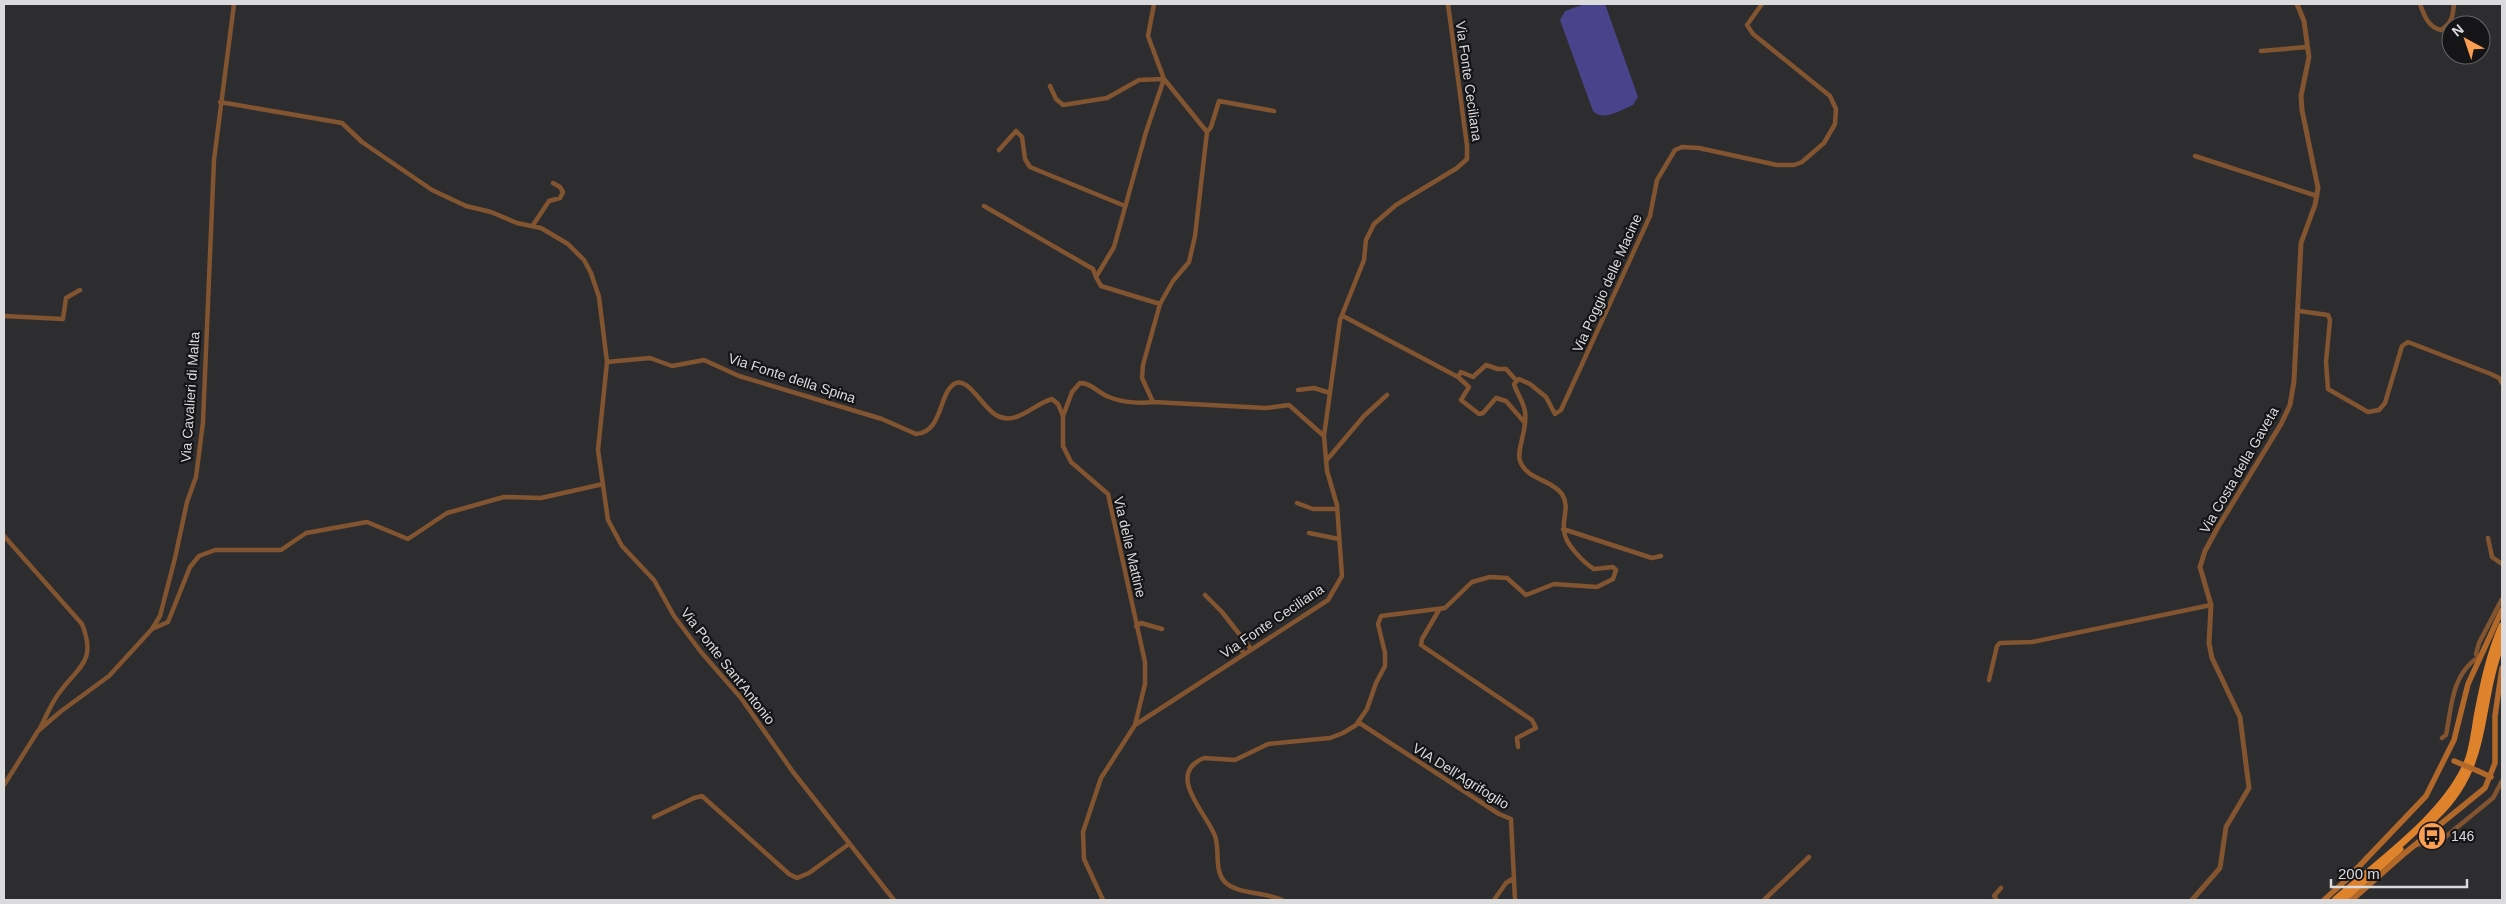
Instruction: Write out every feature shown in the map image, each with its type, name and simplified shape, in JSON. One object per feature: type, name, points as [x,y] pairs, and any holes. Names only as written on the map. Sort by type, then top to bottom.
[{"type":"highway","points":[[2335,900],[2420,826],[2439,807],[2460,778],[2470,755],[2490,657],[2502,626]]},
{"type":"highway","points":[[2343,900],[2438,815],[2465,779],[2477,752],[2492,674],[2502,642]]},
{"type":"main road","points":[[2324,900],[2346,881],[2426,796],[2446,758],[2456,733],[2463,697],[2478,657],[2502,610]]},
{"type":"main road","points":[[2352,900],[2485,788],[2495,763],[2495,716],[2501,689],[2502,668]]},
{"type":"main road","points":[[2446,758],[2490,777]]},
{"type":"street","name":"Via Cavalieri di Malta","points":[[4,786],[38,731],[60,712],[109,676],[152,630],[160,616],[199,461],[203,422],[214,160],[220,102],[230,49],[234,4]]},
{"type":"street","points":[[1154,4],[1148,36],[1164,79],[1207,132]]},
{"type":"street","name":"Via Fonte Ceciliana","points":[[1135,724],[1328,600],[1342,576],[1337,509],[1326,461],[1324,436],[1336,335],[1364,260],[1366,240],[1374,224],[1396,205],[1458,168],[1467,159],[1468,146],[1448,4]]},
{"type":"street","name":"Via Poggio delle Macine","points":[[1458,376],[1461,372],[1473,377],[1486,365],[1498,369],[1506,369],[1516,380],[1524,381],[1538,390],[1548,400],[1555,414],[1561,410],[1650,216],[1657,180],[1675,150],[1682,147],[1699,148],[1777,165],[1794,165],[1808,158],[1830,135],[1837,116],[1834,102],[1830,96],[1749,29],[1747,21],[1762,4]]},
{"type":"street","name":"Via Costa della Gaveta","points":[[2192,900],[2220,868],[2228,824],[2249,788],[2240,717],[2210,652],[2211,605],[2202,580],[2201,561],[2225,514],[2281,424],[2290,405],[2294,381],[2299,311],[2301,243],[2316,196],[2318,180],[2306,135],[2301,104],[2308,57],[2304,21],[2297,4]]},
{"type":"street","points":[[2420,4],[2427,22],[2435,29],[2441,30],[2452,19],[2454,4]]},
{"type":"street","points":[[2261,51],[2307,47]]},
{"type":"street","points":[[1050,86],[1056,99],[1063,105],[1107,98],[1139,80],[1164,79]]},
{"type":"street","points":[[1096,277],[1114,247],[1164,79]]},
{"type":"street","points":[[1274,111],[1219,101],[1211,127],[1207,132],[1195,236],[1189,262],[1173,281],[1160,304],[1143,365],[1142,378],[1153,402],[1260,408],[1289,405],[1324,436]]},
{"type":"street","points":[[220,102],[342,123],[362,142],[432,190],[466,206],[500,214],[517,223],[533,225],[568,244],[588,267],[599,297],[607,362]]},
{"type":"street","points":[[999,150],[1016,131],[1022,137],[1025,159],[1030,167],[1125,206]]},
{"type":"street","points":[[2195,156],[2316,196]]},
{"type":"street","points":[[533,225],[549,202],[560,198],[563,192],[560,187],[553,183]]},
{"type":"street","points":[[984,206],[1093,269],[1101,286],[1160,304]]},
{"type":"street","points":[[4,316],[63,319],[66,298],[80,290]]},
{"type":"street","points":[[2299,311],[2328,315],[2326,362],[2328,389],[2361,406],[2368,412],[2379,410],[2385,402],[2402,346],[2408,342],[2491,374],[2499,378],[2502,383]]},
{"type":"street","points":[[1343,316],[1458,376],[1469,387],[1461,400],[1473,411],[1479,414],[1483,413],[1496,398],[1506,401],[1516,410],[1526,424]]},
{"type":"street","name":"Via Fonte della Spina","points":[[607,362],[650,358],[672,366],[704,360],[739,376],[882,419],[916,434],[927,431],[934,423],[952,386],[959,382],[966,384],[988,410],[997,416],[1008,419],[1020,416],[1042,402],[1052,399],[1058,404],[1063,416]]},
{"type":"street","name":"Via Ponte Sant'Antonio","points":[[607,362],[598,450],[608,520],[622,546],[654,580],[685,631],[741,698],[793,772],[894,900]]},
{"type":"street","points":[[1282,900],[1265,893],[1237,889],[1224,881],[1219,868],[1215,835],[1200,812],[1188,786],[1189,772],[1194,764],[1204,758],[1235,760],[1268,744],[1338,736],[1358,722],[1367,709],[1376,683],[1385,666],[1385,653],[1378,624],[1379,618],[1384,614],[1439,610],[1448,606],[1472,582],[1490,577],[1507,578],[1526,595],[1554,584],[1597,588],[1612,579],[1616,570],[1614,567],[1610,566],[1598,570],[1590,567],[1569,543],[1563,529],[1567,511],[1563,496],[1554,486],[1526,470],[1520,460],[1519,452],[1526,424],[1523,405],[1514,384],[1516,380]]},
{"type":"street","name":"Via delle Mattine","points":[[1103,900],[1084,859],[1083,832],[1100,778],[1135,724],[1145,684],[1145,670],[1108,494],[1071,462],[1063,446],[1063,416],[1072,392],[1080,383],[1086,383],[1108,397],[1131,402],[1153,402]]},
{"type":"street","points":[[1298,390],[1314,388],[1330,393]]},
{"type":"street","points":[[1326,461],[1364,416],[1387,395]]},
{"type":"street","points":[[152,630],[168,622],[190,567],[199,556],[215,550],[281,550],[306,533],[367,522],[408,539],[447,513],[504,497],[540,498],[603,484]]},
{"type":"street","points":[[1297,503],[1313,509],[1337,509]]},
{"type":"street","points":[[1563,529],[1652,558],[1661,556]]},
{"type":"street","points":[[1309,534],[1339,539]]},
{"type":"street","points":[[4,536],[82,624],[89,641],[86,662],[56,697],[38,731]]},
{"type":"street","points":[[2488,538],[2492,557],[2502,564]]},
{"type":"street","points":[[1205,595],[1222,612],[1251,649]]},
{"type":"street","points":[[2442,738],[2446,735],[2454,690],[2464,671],[2478,657],[2476,654],[2479,643],[2502,599]]},
{"type":"street","points":[[1989,680],[1997,646],[2000,643],[2032,642],[2211,605]]},
{"type":"street","points":[[1439,610],[1422,639],[1421,645],[1532,720],[1536,728],[1518,738],[1518,747]]},
{"type":"street","points":[[1136,626],[1141,624],[1162,629]]},
{"type":"street","points":[[1235,644],[1245,654]]},
{"type":"street","name":"VIA Dell'Agrifoglio","points":[[1358,722],[1416,762],[1499,814],[1511,819],[1515,900]]},
{"type":"street","points":[[2416,845],[2444,838],[2493,798],[2502,781]]},
{"type":"street","points":[[654,817],[702,796],[789,874],[797,878],[809,873],[850,844]]},
{"type":"street","points":[[1764,900],[1809,857]]},
{"type":"street","points":[[1494,900],[1506,883],[1514,878]]},
{"type":"street","points":[[1997,900],[1994,896],[2001,888]]},
{"type":"shaded area","points":[[1585,4],[1605,4],[1638,97],[1633,105],[1607,115],[1597,114],[1593,111],[1560,20],[1565,11]]},
{"type":"place","name":"146","points":[[2432,836]]}]
